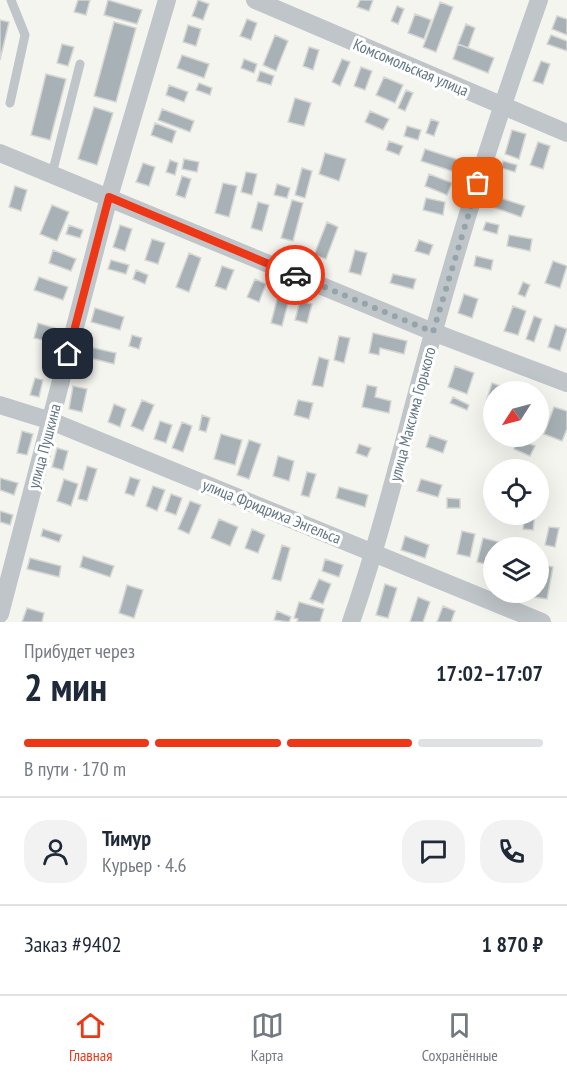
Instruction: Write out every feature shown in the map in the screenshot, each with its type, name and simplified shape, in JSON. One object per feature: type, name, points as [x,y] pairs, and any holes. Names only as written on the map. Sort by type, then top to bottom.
[{"type":"street","name":"улица Пушкина","points":[[0,614],[109,197],[167,0]]},
{"type":"street","name":"Комсомольская улица","points":[[255,0],[567,133]]},
{"type":"street","name":"улица Максима Горького","points":[[351,622],[375,553],[433,332],[502,105],[539,0]]},
{"type":"street","points":[[0,153],[433,332],[567,383]]},
{"type":"street","name":"улица Фридриха Энгельса","points":[[0,405],[51,421],[542,622]]},
{"type":"lane","points":[[10,103],[25,35],[11,0]]},
{"type":"lane","points":[[52,174],[80,64]]},
{"type":"building","points":[[78,0],[90,0],[86,15],[74,12]]},
{"type":"building","points":[[108,0],[142,10],[137,24],[104,15]]},
{"type":"building","points":[[198,0],[209,4],[203,20],[192,16]]},
{"type":"building","points":[[360,0],[373,0],[369,11],[357,7]]},
{"type":"building","points":[[440,2],[453,7],[436,52],[423,47]]},
{"type":"building","points":[[397,6],[404,9],[398,24],[391,21]]},
{"type":"building","points":[[415,14],[431,20],[424,39],[408,33]]},
{"type":"building","points":[[557,16],[567,19],[567,35],[552,29]]},
{"type":"building","points":[[247,19],[257,23],[251,40],[240,36]]},
{"type":"building","points":[[0,20],[9,22],[0,60]]},
{"type":"building","points":[[114,22],[136,28],[116,102],[94,96]]},
{"type":"building","points":[[466,24],[475,28],[468,48],[458,44]]},
{"type":"building","points":[[188,25],[201,29],[196,46],[183,42]]},
{"type":"building","points":[[275,35],[288,41],[276,71],[263,65]]},
{"type":"building","points":[[551,35],[567,41],[567,51],[547,44]]},
{"type":"building","points":[[62,44],[74,47],[68,66],[57,63]]},
{"type":"building","points":[[458,44],[494,58],[488,73],[453,59]]},
{"type":"building","points":[[309,47],[319,50],[313,70],[303,66]]},
{"type":"building","points":[[182,55],[209,64],[204,78],[177,68]]},
{"type":"building","points":[[244,59],[257,64],[254,73],[241,68]]},
{"type":"building","points":[[342,59],[350,62],[340,86],[332,82]]},
{"type":"building","points":[[541,61],[550,64],[543,84],[533,81]]},
{"type":"building","points":[[361,67],[372,71],[365,90],[354,86]]},
{"type":"building","points":[[260,71],[274,76],[271,85],[257,81]]},
{"type":"building","points":[[46,74],[66,79],[50,140],[31,135]]},
{"type":"building","points":[[384,77],[403,85],[395,103],[376,95]]},
{"type":"building","points":[[199,83],[212,88],[210,95],[196,90]]},
{"type":"building","points":[[169,85],[188,92],[184,102],[166,95]]},
{"type":"building","points":[[406,90],[413,93],[405,111],[398,108]]},
{"type":"building","points":[[295,98],[311,103],[304,126],[288,122]]},
{"type":"building","points":[[94,107],[113,113],[97,165],[78,159]]},
{"type":"building","points":[[162,109],[194,121],[190,132],[158,120]]},
{"type":"building","points":[[370,111],[389,119],[383,130],[365,122]]},
{"type":"building","points":[[431,119],[439,122],[434,136],[426,133]]},
{"type":"building","points":[[155,123],[176,131],[172,143],[151,135]]},
{"type":"building","points":[[407,126],[421,130],[418,140],[404,136]]},
{"type":"building","points":[[512,130],[526,134],[519,159],[505,154]]},
{"type":"building","points":[[389,141],[403,146],[399,155],[386,150]]},
{"type":"building","points":[[538,142],[550,146],[543,169],[530,165]]},
{"type":"building","points":[[425,149],[459,160],[455,172],[421,161]]},
{"type":"building","points":[[325,153],[346,159],[339,181],[319,174]]},
{"type":"building","points":[[184,159],[199,162],[197,172],[182,169]]},
{"type":"building","points":[[170,160],[178,163],[175,175],[166,172]]},
{"type":"building","points":[[503,161],[517,165],[515,172],[501,168]]},
{"type":"building","points":[[143,163],[155,167],[149,186],[136,182]]},
{"type":"building","points":[[302,168],[312,171],[305,198],[295,195]]},
{"type":"building","points":[[246,172],[257,174],[252,195],[241,192]]},
{"type":"building","points":[[429,174],[452,183],[447,195],[425,186]]},
{"type":"building","points":[[182,176],[191,179],[185,198],[176,195]]},
{"type":"building","points":[[223,183],[237,186],[229,217],[215,213]]},
{"type":"building","points":[[277,184],[290,188],[287,198],[274,195]]},
{"type":"building","points":[[15,186],[27,190],[21,211],[9,207]]},
{"type":"building","points":[[494,196],[525,206],[521,217],[490,206]]},
{"type":"building","points":[[426,198],[445,202],[443,215],[423,210]]},
{"type":"building","points":[[292,200],[303,203],[293,241],[281,238]]},
{"type":"building","points":[[258,202],[269,205],[262,231],[251,228]]},
{"type":"building","points":[[52,205],[69,212],[57,241],[40,234]]},
{"type":"building","points":[[327,222],[338,227],[326,259],[314,255]]},
{"type":"building","points":[[486,222],[499,225],[497,234],[483,230]]},
{"type":"building","points":[[69,225],[83,230],[80,238],[66,234]]},
{"type":"building","points":[[120,225],[132,229],[125,251],[113,247]]},
{"type":"building","points":[[509,235],[532,239],[530,251],[507,246]]},
{"type":"building","points":[[152,239],[165,243],[158,264],[145,260]]},
{"type":"building","points":[[419,240],[433,245],[429,255],[415,251]]},
{"type":"building","points":[[53,250],[76,259],[71,271],[49,263]]},
{"type":"building","points":[[355,250],[367,253],[361,275],[349,272]]},
{"type":"building","points":[[189,253],[201,258],[189,292],[176,287]]},
{"type":"building","points":[[476,256],[493,260],[491,270],[474,266]]},
{"type":"building","points":[[111,260],[129,265],[126,274],[108,269]]},
{"type":"building","points":[[553,261],[567,266],[560,288],[545,283]]},
{"type":"building","points":[[222,266],[234,270],[226,290],[215,286]]},
{"type":"building","points":[[136,270],[148,275],[145,284],[133,279]]},
{"type":"building","points":[[393,274],[416,279],[413,289],[390,283]]},
{"type":"building","points":[[39,277],[68,287],[63,300],[34,290]]},
{"type":"building","points":[[255,279],[266,284],[259,302],[247,297]]},
{"type":"building","points":[[523,282],[530,285],[525,297],[518,294]]},
{"type":"building","points":[[279,292],[290,295],[282,326],[271,323]]},
{"type":"building","points":[[464,294],[478,299],[472,318],[458,313]]},
{"type":"building","points":[[300,301],[312,304],[307,323],[295,320]]},
{"type":"building","points":[[513,306],[526,311],[518,335],[504,331]]},
{"type":"building","points":[[95,308],[124,317],[120,330],[91,322]]},
{"type":"building","points":[[534,316],[542,319],[534,342],[526,339]]},
{"type":"building","points":[[38,323],[58,329],[54,343],[34,338]]},
{"type":"building","points":[[555,325],[567,329],[560,351],[548,347]]},
{"type":"building","points":[[373,333],[407,341],[404,354],[380,348],[379,355],[369,353]]},
{"type":"building","points":[[132,335],[142,338],[139,349],[129,346]]},
{"type":"building","points":[[339,336],[350,338],[344,363],[334,360]]},
{"type":"building","points":[[85,346],[116,353],[114,364],[82,356]]},
{"type":"building","points":[[319,357],[329,360],[323,387],[312,385]]},
{"type":"building","points":[[455,366],[474,373],[467,394],[448,387]]},
{"type":"building","points":[[35,378],[43,380],[39,397],[30,395]]},
{"type":"building","points":[[367,385],[377,387],[375,397],[391,401],[389,413],[362,407]]},
{"type":"building","points":[[73,386],[87,389],[82,412],[69,409]]},
{"type":"building","points":[[453,397],[469,405],[467,410],[450,403]]},
{"type":"building","points":[[142,400],[154,405],[143,431],[131,426]]},
{"type":"building","points":[[298,400],[313,403],[309,419],[294,415]]},
{"type":"building","points":[[114,404],[126,409],[120,427],[108,422]]},
{"type":"building","points":[[554,407],[567,411],[567,429],[562,441],[549,436],[549,420]]},
{"type":"building","points":[[202,415],[210,418],[206,432],[199,430]]},
{"type":"building","points":[[160,421],[172,425],[166,443],[154,439]]},
{"type":"building","points":[[182,422],[192,426],[183,452],[172,448]]},
{"type":"building","points":[[22,431],[33,434],[27,455],[17,453]]},
{"type":"building","points":[[221,434],[242,440],[235,465],[214,459]]},
{"type":"building","points":[[430,435],[447,441],[443,453],[426,447]]},
{"type":"building","points":[[249,440],[261,444],[249,479],[237,475]]},
{"type":"building","points":[[359,444],[371,448],[367,457],[356,453]]},
{"type":"building","points":[[515,447],[534,447],[530,456],[514,449]]},
{"type":"building","points":[[57,448],[68,451],[63,470],[52,467]]},
{"type":"building","points":[[278,456],[294,461],[289,481],[273,476]]},
{"type":"building","points":[[87,466],[97,469],[87,501],[78,499]]},
{"type":"building","points":[[307,472],[316,474],[309,497],[301,495]]},
{"type":"building","points":[[130,477],[140,480],[134,496],[125,493]]},
{"type":"building","points":[[0,478],[18,483],[14,495],[0,490]]},
{"type":"building","points":[[64,479],[78,484],[71,506],[57,501]]},
{"type":"building","points":[[421,479],[442,485],[438,497],[417,491]]},
{"type":"building","points":[[153,486],[165,490],[157,511],[146,506]]},
{"type":"building","points":[[339,487],[368,495],[365,507],[336,498]]},
{"type":"building","points":[[171,494],[182,498],[176,515],[165,511]]},
{"type":"building","points":[[447,498],[460,499],[460,508],[447,508]]},
{"type":"building","points":[[190,501],[201,505],[189,534],[178,529]]},
{"type":"building","points":[[0,511],[13,515],[10,525],[0,522]]},
{"type":"building","points":[[219,519],[238,527],[230,546],[211,538]]},
{"type":"building","points":[[524,525],[534,525],[533,530],[523,529]]},
{"type":"building","points":[[549,527],[559,528],[555,547],[549,546],[549,537],[547,537]]},
{"type":"building","points":[[43,529],[62,535],[59,542],[41,536]]},
{"type":"building","points":[[252,529],[265,535],[258,553],[245,548]]},
{"type":"building","points":[[462,531],[475,534],[470,557],[457,554]]},
{"type":"building","points":[[405,536],[429,545],[425,558],[401,550]]},
{"type":"building","points":[[483,538],[483,564],[477,562]]},
{"type":"building","points":[[282,545],[290,548],[281,581],[272,579]]},
{"type":"building","points":[[83,556],[114,566],[110,577],[80,567]]},
{"type":"building","points":[[30,558],[61,566],[59,577],[27,569]]},
{"type":"building","points":[[325,559],[343,565],[339,577],[322,571]]},
{"type":"building","points":[[549,566],[553,567],[549,588]]},
{"type":"building","points":[[319,579],[331,584],[323,604],[310,599]]},
{"type":"building","points":[[385,584],[397,588],[388,618],[376,615]]},
{"type":"building","points":[[127,585],[143,590],[134,618],[119,613]]},
{"type":"building","points":[[418,597],[430,602],[423,622],[410,622]]},
{"type":"building","points":[[299,602],[324,609],[320,622],[297,622],[298,619],[294,618]]},
{"type":"building","points":[[443,606],[455,611],[451,622],[437,622]]},
{"type":"building","points":[[27,608],[44,613],[42,622],[22,622]]},
{"type":"building","points":[[277,611],[291,617],[289,622],[274,620]]},
{"type":"way so far","points":[[295,275],[433,332],[478,183]]},
{"type":"route","points":[[68,354],[109,197],[295,275]]}]
